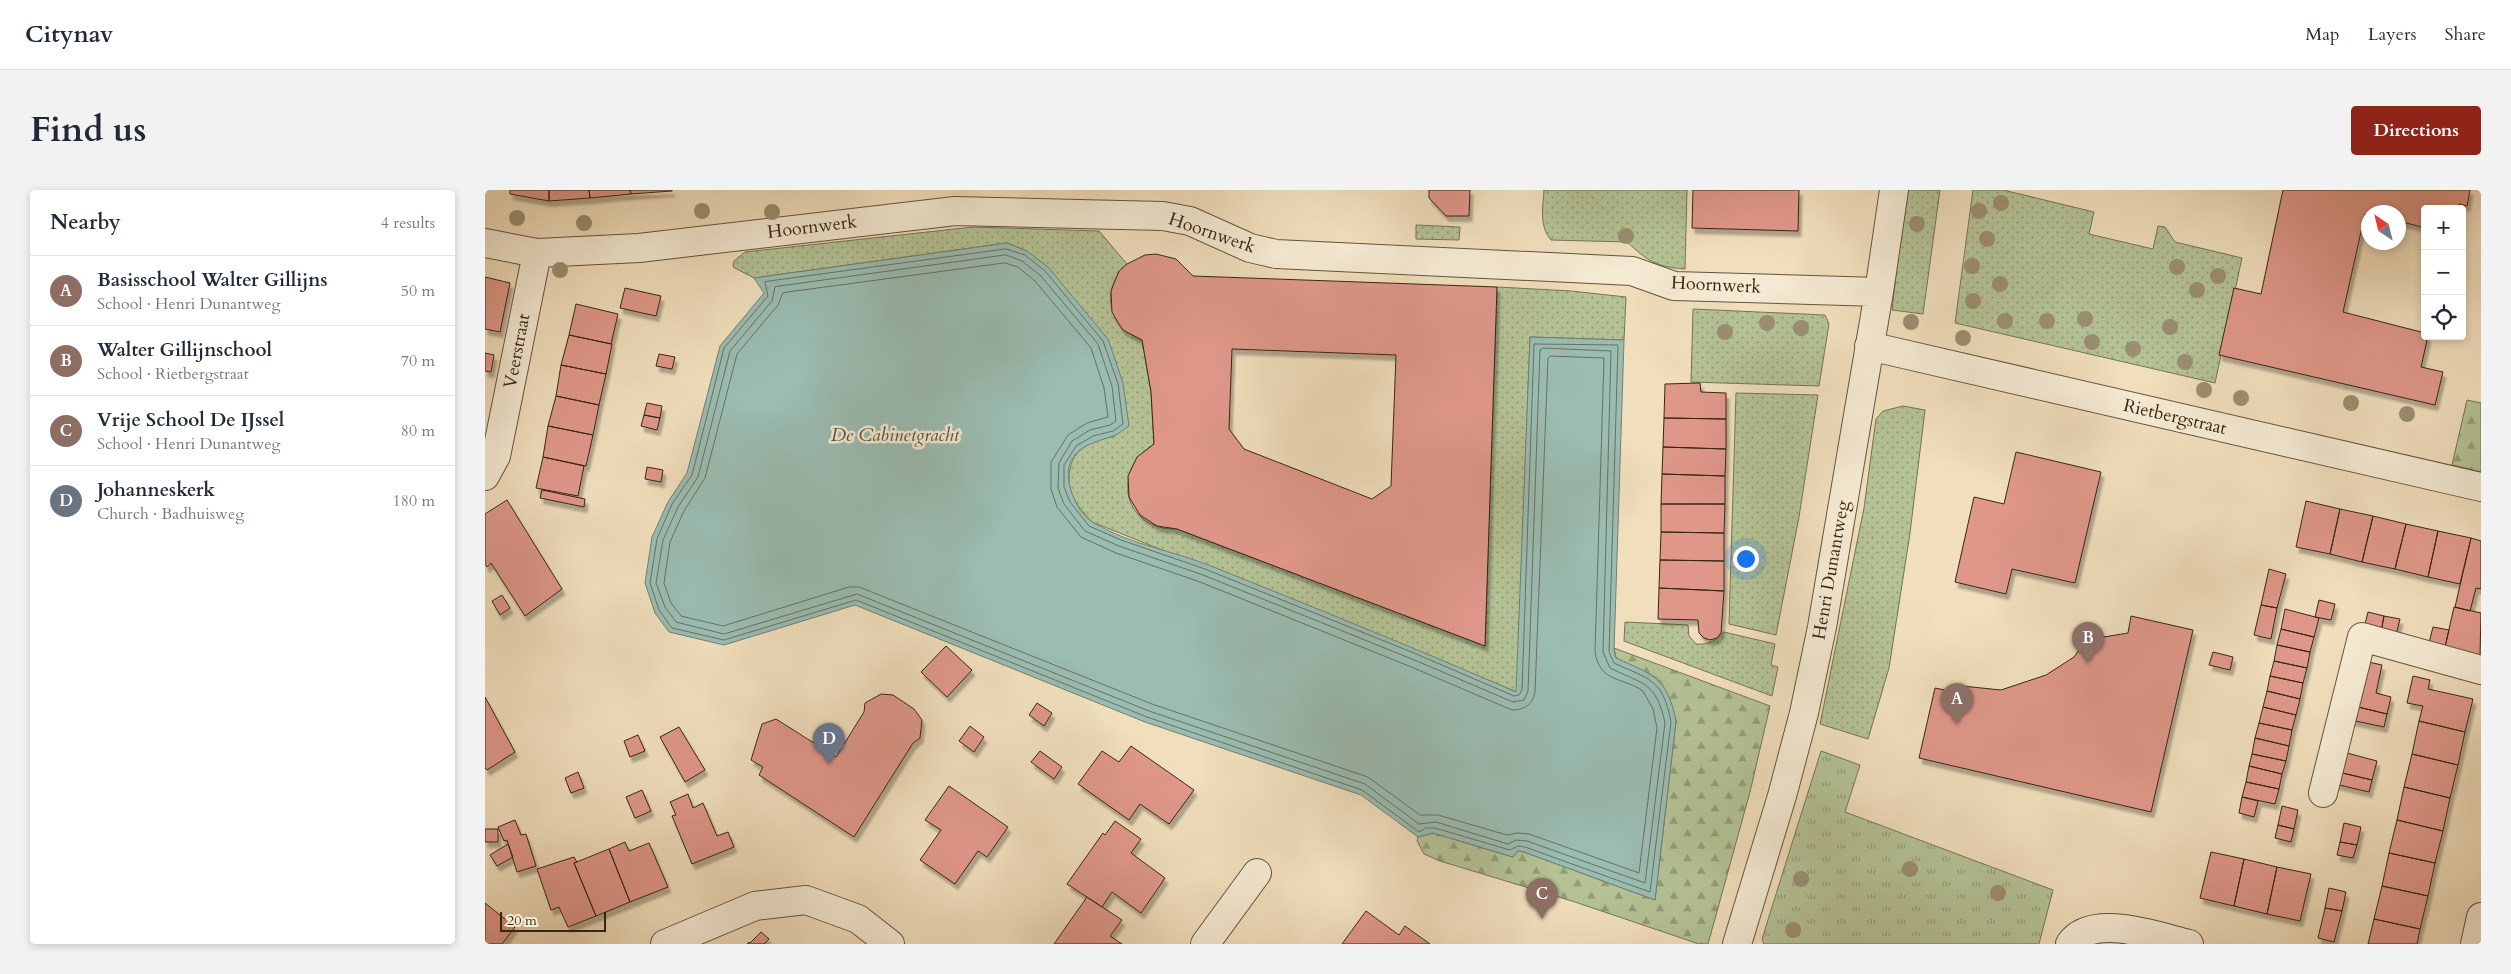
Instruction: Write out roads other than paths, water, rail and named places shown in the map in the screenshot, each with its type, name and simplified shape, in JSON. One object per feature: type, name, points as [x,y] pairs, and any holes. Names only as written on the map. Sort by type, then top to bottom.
[{"type":"street","name":"Henri Dunantweg","points":[[1737,944],[1782,796],[1804,713],[1823,618],[1879,292],[1894,190]]},
{"type":"street","name":"Hoornwerk","points":[[485,243],[537,253],[639,248],[955,211],[1114,214],[1163,216],[1190,222],[1250,248],[1276,254],[1632,272],[1674,286],[1879,292]]},
{"type":"street","name":"Veerstraat","points":[[485,476],[497,456],[537,253]]},
{"type":"street","name":"Rietbergstraat","points":[[1869,346],[2481,487]]},
{"type":"street","points":[[2323,794],[2362,637],[2481,670]]},
{"type":"street","points":[[1205,944],[1257,873]]},
{"type":"street","points":[[665,944],[755,906],[806,900],[858,919],[890,944]]},
{"type":"street","points":[[2475,944],[2481,917]]},
{"type":"street","points":[[2070,944],[2081,934],[2103,927],[2143,933],[2189,944]]},
{"type":"water","name":"De Cabinetgracht","points":[[1007,243],[1027,251],[1048,267],[1108,339],[1123,383],[1129,426],[1115,435],[1093,443],[1081,450],[1076,454],[1069,467],[1068,474],[1071,490],[1078,506],[1088,519],[1136,542],[1211,566],[1516,692],[1530,337],[1624,340],[1614,651],[1616,658],[1657,679],[1668,695],[1676,721],[1655,900],[1524,852],[1518,851],[1513,857],[1433,833],[1418,837],[1361,795],[1145,722],[855,605],[724,645],[669,632],[655,613],[645,583],[652,537],[668,502],[687,473],[720,346],[764,293],[754,278]]},
{"type":"place","name":"Walter Gillijnschool","points":[[2088,663]]},
{"type":"place","name":"Basisschool Walter Gillijns","points":[[1957,724]]},
{"type":"place","name":"Johanneskerk","points":[[829,764]]},
{"type":"place","name":"Vrije School De IJssel","points":[[1542,919]]}]
